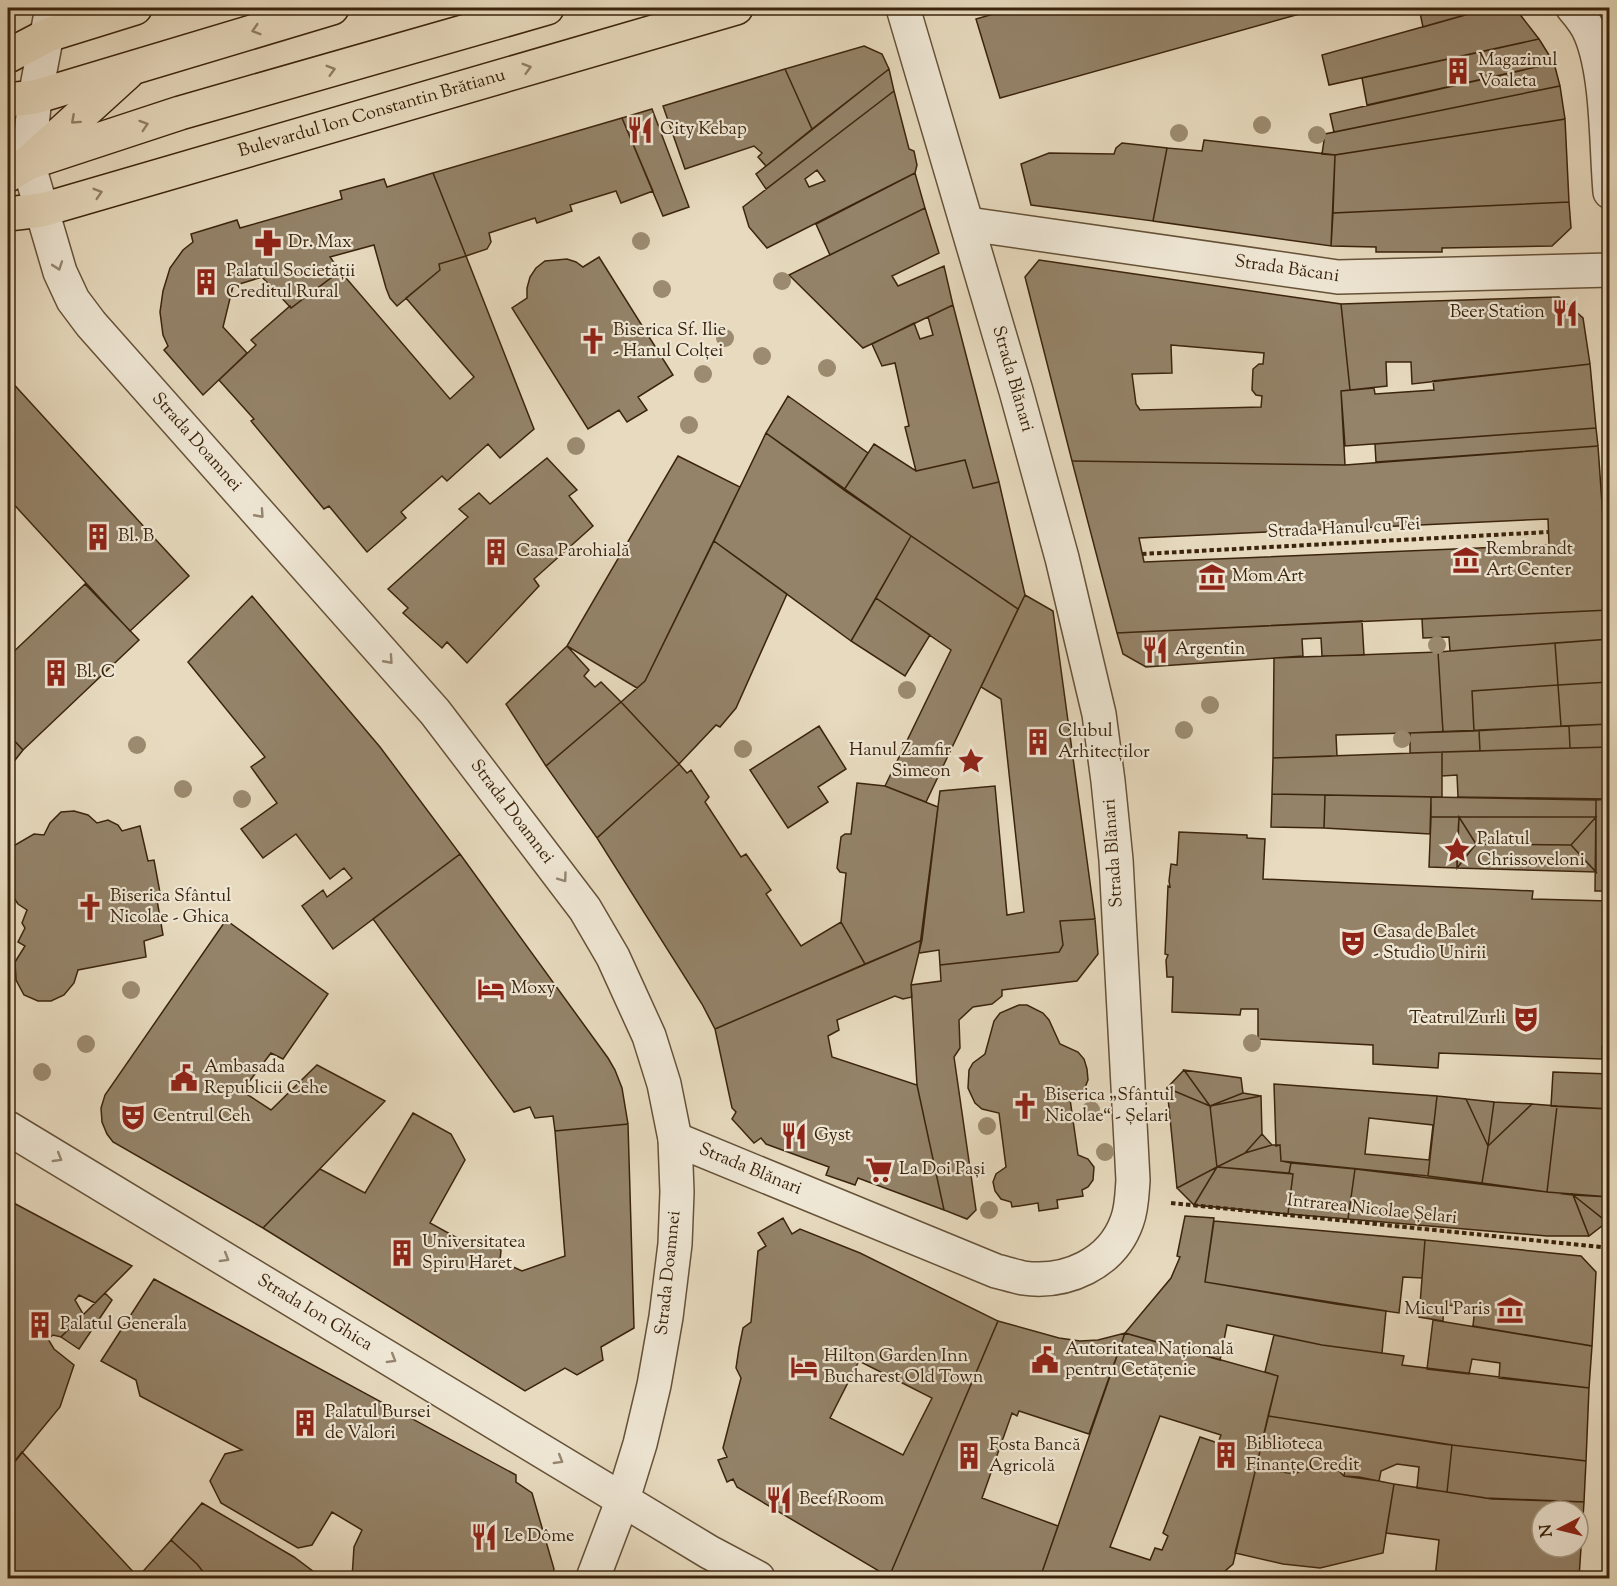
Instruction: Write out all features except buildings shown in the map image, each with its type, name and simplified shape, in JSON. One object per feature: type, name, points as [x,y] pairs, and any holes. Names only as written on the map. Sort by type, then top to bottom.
[{"type":"main road","points":[[8,56],[50,21],[135,8]]},
{"type":"main road","points":[[21,99],[332,8]]},
{"type":"main road","points":[[18,169],[180,113],[547,8]]},
{"type":"main road","name":"Bulevardul Ion Constantin Brătianu","points":[[8,214],[42,210],[736,8]]},
{"type":"main road","points":[[18,169],[134,67]]},
{"type":"street","name":"Strada Blănari","points":[[675,1139],[996,1271],[1022,1278],[1045,1279],[1068,1275],[1089,1267],[1105,1256],[1117,1241],[1127,1221],[1132,1200],[1116,860],[1099,714],[1062,558],[968,224],[903,8]]},
{"type":"street","points":[[1574,8],[1591,34],[1602,80],[1610,192]]},
{"type":"street","points":[[18,169],[21,99],[50,21]]},
{"type":"street","name":"Strada Doamnei","points":[[18,169],[42,210],[60,272],[73,300],[91,324],[435,712],[585,909],[614,957],[649,1036],[664,1084],[675,1139],[677,1192],[675,1244],[666,1317],[654,1385],[640,1444],[623,1499],[593,1578]]},
{"type":"street","name":"Strada Băcani","points":[[968,224],[1338,277],[1610,270]]},
{"type":"street","name":"Strada Ion Ghica","points":[[8,1128],[710,1552],[758,1578]]},
{"type":"path","name":"Strada Hanul cu Tei","points":[[1142,554],[1548,532]]},
{"type":"path","name":"Intrarea Nicolae Șelari","points":[[1132,1200],[1610,1248]]},
{"type":"place","name":"Magazinul Voaleta","points":[[1458,71]]},
{"type":"place","name":"City Kebap","points":[[640,130]]},
{"type":"place","name":"Dr. Max","points":[[268,243]]},
{"type":"place","name":"Palatul Societății Creditul Rural","points":[[206,282]]},
{"type":"place","name":"Beer Station","points":[[1565,313]]},
{"type":"place","name":"Biserica Sf. Ilie - Hanul Colței","points":[[593,341]]},
{"type":"place","name":"Bl. B","points":[[98,537]]},
{"type":"place","name":"Casa Parohială","points":[[496,552]]},
{"type":"place","name":"Rembrandt Art Center","points":[[1466,560]]},
{"type":"place","name":"Mom Art","points":[[1212,577]]},
{"type":"place","name":"Argentin","points":[[1155,650]]},
{"type":"place","name":"Bl. C","points":[[56,673]]},
{"type":"place","name":"Clubul Arhitecților","points":[[1038,742]]},
{"type":"place","name":"Hanul Zamfir Simeon","points":[[971,761]]},
{"type":"place","name":"Palatul Chrissoveloni","points":[[1457,850]]},
{"type":"place","name":"Biserica Sfântul Nicolae - Ghica","points":[[90,907]]},
{"type":"place","name":"Casa de Balet - Studio Unirii","points":[[1353,943]]},
{"type":"place","name":"Moxy","points":[[491,989]]},
{"type":"place","name":"Teatrul Zurli","points":[[1526,1019]]},
{"type":"place","name":"Ambasada Republicii Cehe","points":[[184,1078]]},
{"type":"place","name":"Biserica „Sfântul Nicolae“ - Șelari","points":[[1025,1106]]},
{"type":"place","name":"Centrul Ceh","points":[[133,1117]]},
{"type":"place","name":"Gyst","points":[[794,1136]]},
{"type":"place","name":"La Doi Pași","points":[[879,1170]]},
{"type":"place","name":"Universitatea Spiru Haret","points":[[402,1253]]},
{"type":"place","name":"Micul Paris","points":[[1510,1310]]},
{"type":"place","name":"Palatul Generala","points":[[40,1325]]},
{"type":"place","name":"Autoritatea Națională pentru Cetățenie","points":[[1045,1360]]},
{"type":"place","name":"Hilton Garden Inn Bucharest Old Town","points":[[804,1367]]},
{"type":"place","name":"Palatul Bursei de Valori","points":[[305,1423]]},
{"type":"place","name":"Biblioteca Finanțe Credit","points":[[1226,1455]]},
{"type":"place","name":"Fosta Bancă Agricolă","points":[[969,1456]]},
{"type":"place","name":"Beef Room","points":[[779,1500]]},
{"type":"place","name":"Le Dôme","points":[[484,1537]]}]
